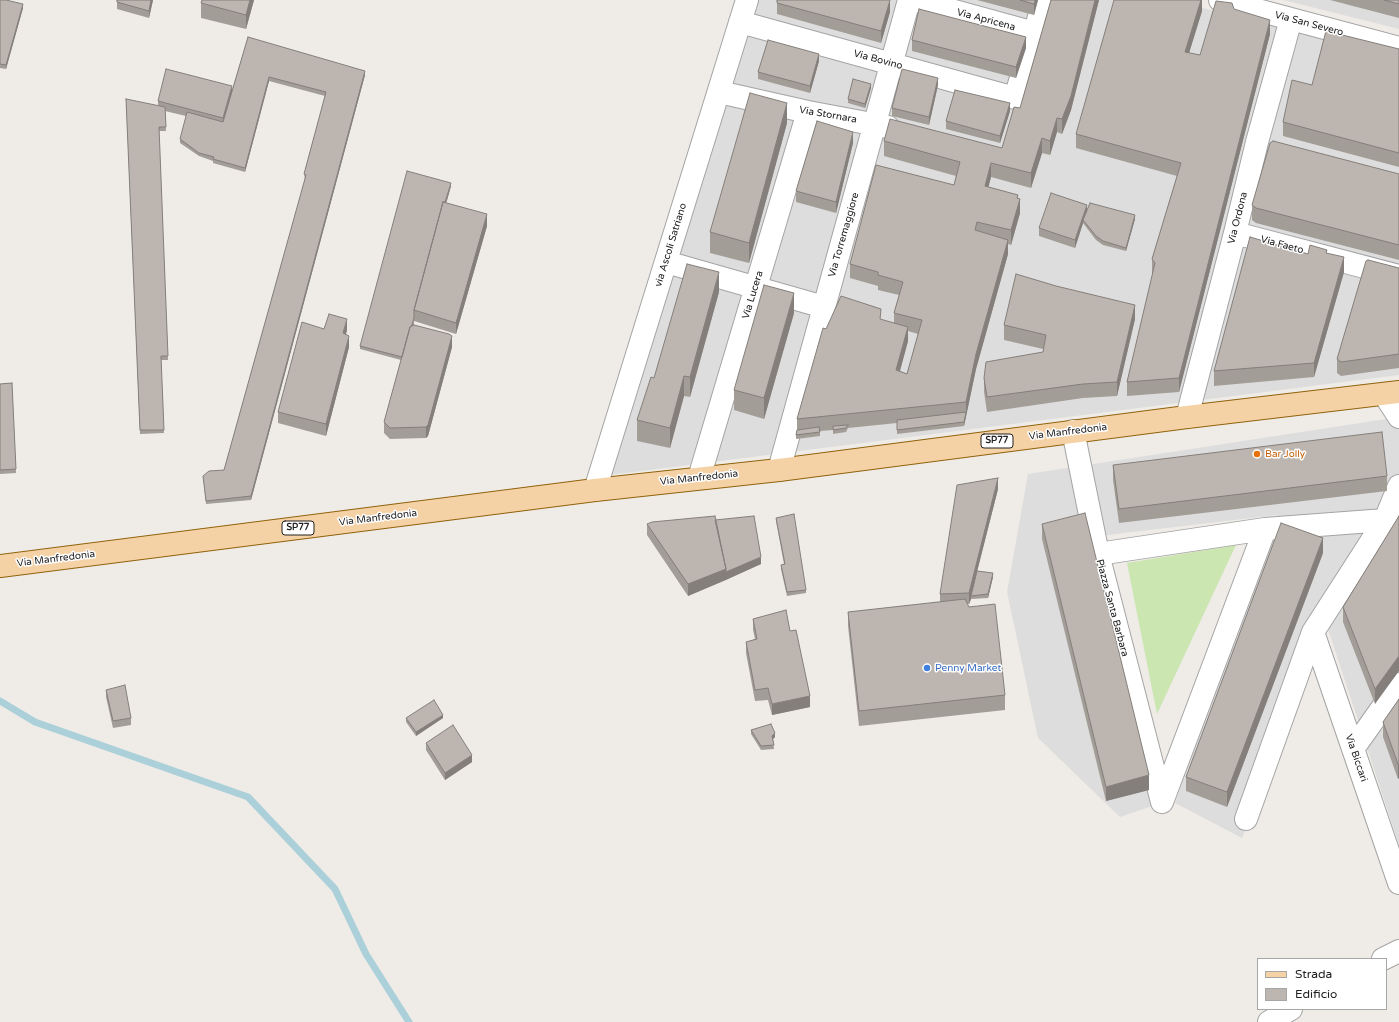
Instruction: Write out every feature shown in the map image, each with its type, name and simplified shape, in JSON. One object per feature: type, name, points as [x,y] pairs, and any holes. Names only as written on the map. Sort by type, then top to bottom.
[{"type":"main road","name":"Via Manfredonia","points":[[0,566],[595,490],[779,470],[1073,431],[1391,393]]},
{"type":"street","name":"via Ascoli Satriano","points":[[595,490],[747,0]]},
{"type":"street","name":"Via Torremaggiore","points":[[779,470],[909,0]]},
{"type":"street","name":"Via Apricena","points":[[914,0],[1035,33]]},
{"type":"street","points":[[1035,33],[1044,0]]},
{"type":"street","name":"Via San Severo","points":[[1220,0],[1399,48]]},
{"type":"street","name":"Via Ordona","points":[[1187,417],[1290,19]]},
{"type":"street","name":"Via Bovino","points":[[740,22],[1015,98],[1035,33]]},
{"type":"street","name":"Via Stornara","points":[[719,92],[808,112],[875,123],[906,130]]},
{"type":"street","name":"Via Lucera","points":[[699,478],[808,112]]},
{"type":"street","points":[[1257,142],[1279,148]]},
{"type":"street","name":"Via Faeto","points":[[1235,233],[1399,276]]},
{"type":"street","points":[[666,262],[824,307]]},
{"type":"street","points":[[1391,393],[1399,417]]},
{"type":"street","points":[[1073,431],[1098,554]]},
{"type":"street","points":[[1246,818],[1313,632],[1385,520],[1399,486]]},
{"type":"street","name":"Piazza Santa Barbara","points":[[1265,529],[1162,802],[1098,554],[1265,529],[1385,520]]},
{"type":"street","name":"Via Biccari","points":[[1313,632],[1354,749],[1395,858],[1399,883]]},
{"type":"street","points":[[1354,749],[1399,684]]},
{"type":"street","points":[[1385,958],[1399,951]]},
{"type":"street","points":[[1269,1022],[1289,1010]]},
{"type":"shaded area","points":[[757,0],[1172,0],[1399,59],[1399,375],[610,475]]},
{"type":"shaded area","points":[[1283,0],[1399,0],[1399,29]]},
{"type":"shaded area","points":[[1399,417],[1399,845],[1327,626],[1242,838],[1175,803],[1277,515],[1091,537],[1155,805],[1120,817],[1038,738],[1007,592],[1028,474]]},
{"type":"green space","points":[[1236,545],[1157,714],[1127,563]]},
{"type":"building","points":[[0,0],[23,4],[6,65],[0,64]]},
{"type":"building","points":[[117,0],[151,0],[149,11],[117,2]]},
{"type":"building","points":[[202,0],[250,0],[246,15],[201,3]]},
{"type":"building","points":[[777,0],[890,0],[881,31],[777,3]]},
{"type":"building","points":[[1020,0],[1035,0],[1034,4]]},
{"type":"building","points":[[1051,0],[1095,0],[1071,96],[1062,119],[1057,118],[1050,141],[1042,138],[1031,173],[991,163],[985,186],[1018,195],[1017,198],[1020,199],[1011,230],[977,222],[975,230],[1008,240],[976,354],[966,402],[797,419],[823,328],[826,329],[841,296],[881,309],[880,319],[908,327],[896,370],[907,374],[922,320],[894,313],[903,282],[878,275],[878,272],[850,264],[876,165],[954,185],[960,162],[884,141],[890,119],[1002,148],[1014,107],[1020,108]]},
{"type":"building","points":[[1114,0],[1201,0],[1185,52],[1200,55],[1216,1],[1232,3],[1234,9],[1270,20],[1179,378],[1127,382],[1155,263],[1152,259],[1181,163],[1076,134]]},
{"type":"building","points":[[1384,0],[1399,0],[1399,4]]},
{"type":"building","points":[[919,9],[1026,37],[1016,67],[912,40]]},
{"type":"building","points":[[1326,31],[1399,49],[1399,153],[1283,122],[1292,80],[1312,85]]},
{"type":"building","points":[[248,37],[365,71],[251,496],[206,501],[203,476],[209,471],[224,470],[306,175],[304,174],[326,92],[269,77],[245,168],[213,159],[214,157],[199,153],[180,139],[187,112],[223,122]]},
{"type":"building","points":[[768,40],[819,54],[810,86],[758,72]]},
{"type":"building","points":[[166,69],[232,86],[223,118],[158,101]]},
{"type":"building","points":[[902,69],[938,78],[929,117],[892,108]]},
{"type":"building","points":[[853,79],[871,84],[865,104],[848,99]]},
{"type":"building","points":[[955,90],[1010,103],[1000,136],[946,121]]},
{"type":"building","points":[[750,93],[787,103],[749,243],[710,232]]},
{"type":"building","points":[[126,99],[165,107],[166,127],[159,127],[168,356],[161,356],[164,430],[140,430]]},
{"type":"building","points":[[817,121],[853,132],[836,202],[796,191]]},
{"type":"building","points":[[1273,141],[1399,174],[1399,245],[1256,208],[1252,205],[1270,143]]},
{"type":"building","points":[[407,171],[451,183],[445,202],[443,202],[414,310],[414,318],[402,357],[360,346]]},
{"type":"building","points":[[1051,193],[1087,205],[1075,240],[1039,228]]},
{"type":"building","points":[[443,202],[487,214],[456,323],[414,310]]},
{"type":"building","points":[[1090,203],[1135,215],[1126,248],[1103,241],[1096,236],[1083,220]]},
{"type":"building","points":[[1250,237],[1308,254],[1310,245],[1327,250],[1326,253],[1344,257],[1314,363],[1214,371]]},
{"type":"building","points":[[1368,260],[1399,268],[1399,354],[1341,362],[1337,359],[1366,261]]},
{"type":"building","points":[[687,264],[719,272],[690,377],[684,376],[670,428],[637,420],[651,377],[654,378]]},
{"type":"building","points":[[1016,274],[1056,286],[1135,305],[1117,382],[1083,384],[987,397],[984,378],[986,362],[1043,352],[1046,335],[1004,325]]},
{"type":"building","points":[[764,285],[794,293],[764,398],[734,390]]},
{"type":"building","points":[[329,314],[347,319],[343,333],[349,336],[326,424],[278,412],[302,322],[324,329]]},
{"type":"building","points":[[414,325],[452,336],[428,425],[426,427],[390,428],[384,422],[410,327]]},
{"type":"building","points":[[12,383],[16,469],[0,470],[0,384]]},
{"type":"building","points":[[966,412],[964,422],[897,430],[897,420]]},
{"type":"building","points":[[848,425],[846,428],[833,430],[833,426]]},
{"type":"building","points":[[819,427],[820,432],[796,435],[797,430]]},
{"type":"building","points":[[1382,432],[1387,476],[1119,509],[1113,465]]},
{"type":"building","points":[[998,478],[969,593],[940,594],[957,485]]},
{"type":"building","points":[[1085,513],[1149,775],[1106,787],[1042,524]]},
{"type":"building","points":[[794,514],[806,590],[787,592],[781,565],[785,564],[776,518]]},
{"type":"building","points":[[715,516],[726,569],[688,584],[647,524],[652,522]]},
{"type":"building","points":[[754,516],[761,557],[726,572],[715,520]]},
{"type":"building","points":[[1399,516],[1399,656],[1375,689],[1343,607]]},
{"type":"building","points":[[1281,523],[1323,538],[1227,792],[1186,777]]},
{"type":"building","points":[[977,571],[993,573],[988,594],[971,596]]},
{"type":"building","name":"Penny Market","points":[[965,599],[969,607],[995,604],[1005,695],[859,711],[848,612]]},
{"type":"building","points":[[786,610],[790,631],[796,630],[810,696],[772,704],[768,688],[755,690],[746,642],[757,639],[753,619]]},
{"type":"building","points":[[125,685],[131,718],[113,721],[106,690]]},
{"type":"building","points":[[1399,699],[1399,764],[1398,764],[1383,722]]},
{"type":"building","points":[[434,700],[443,715],[416,732],[406,718]]},
{"type":"building","points":[[771,724],[775,733],[772,736],[774,745],[761,746],[751,730]]},
{"type":"building","points":[[453,725],[472,755],[445,773],[426,743]]},
{"type":"waterway","points":[[0,701],[35,722],[248,797],[335,889],[366,954],[409,1022]]},
{"type":"place","name":"Bar Jolly","points":[[1257,454]]},
{"type":"place","name":"Penny Market","points":[[927,668]]}]
